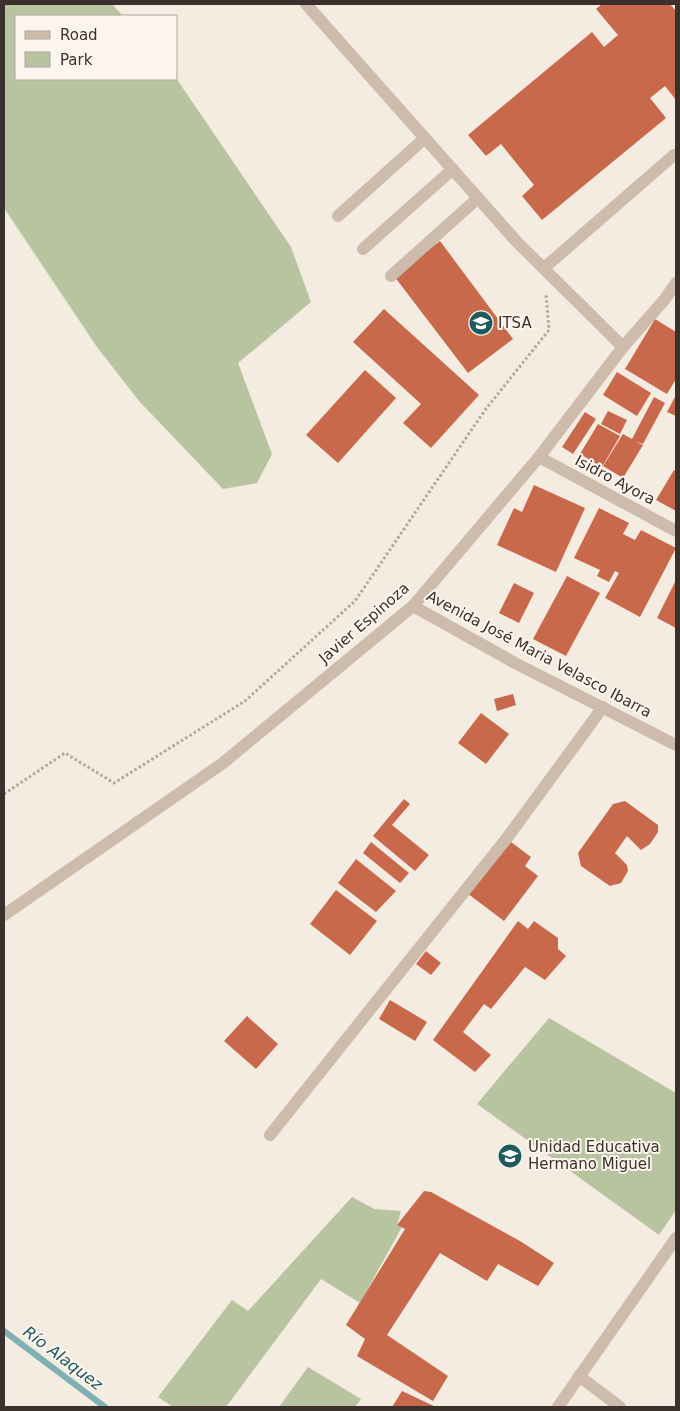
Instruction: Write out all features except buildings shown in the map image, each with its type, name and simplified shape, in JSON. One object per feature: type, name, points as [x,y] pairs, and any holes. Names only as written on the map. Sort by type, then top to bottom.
[{"type":"street","points":[[306,4],[478,198],[544,268],[623,347]]},
{"type":"street","points":[[338,216],[425,138]]},
{"type":"street","points":[[544,268],[674,156]]},
{"type":"street","points":[[362,249],[453,169]]},
{"type":"street","points":[[391,276],[478,198]]},
{"type":"street","name":"Javier Espinoza","points":[[4,915],[223,763],[412,606],[539,457],[623,347],[671,302],[676,283]]},
{"type":"street","name":"Isidro Ayora","points":[[539,457],[676,531]]},
{"type":"street","name":"Avenida José Maria Velasco Ibarra","points":[[412,606],[515,663],[676,745]]},
{"type":"street","points":[[270,1135],[507,838],[602,707]]},
{"type":"street","points":[[558,1407],[676,1238]]},
{"type":"street","points":[[579,1376],[620,1407]]},
{"type":"path","points":[[4,794],[65,753],[114,783],[245,701],[355,601],[485,410],[549,330],[544,268]]},
{"type":"green space","points":[[4,4],[112,4],[122,15],[15,15],[15,80],[177,80],[291,247],[311,302],[238,363],[272,454],[257,483],[223,489],[139,401],[97,347],[4,208]]},
{"type":"green space","points":[[549,1018],[676,1093],[676,1210],[659,1235],[477,1104]]},
{"type":"green space","points":[[352,1197],[374,1209],[401,1211],[397,1225],[402,1227],[360,1303],[321,1279],[226,1407],[173,1407],[158,1397],[232,1300],[248,1311]]},
{"type":"green space","points":[[308,1367],[361,1399],[355,1407],[279,1407]]},
{"type":"waterway","name":"Río Alaquez","points":[[4,1331],[105,1407]]},
{"type":"place","name":"ITSA","points":[[481,323]]},
{"type":"place","name":"Unidad Educativa Hermano Miguel","points":[[510,1156]]}]
